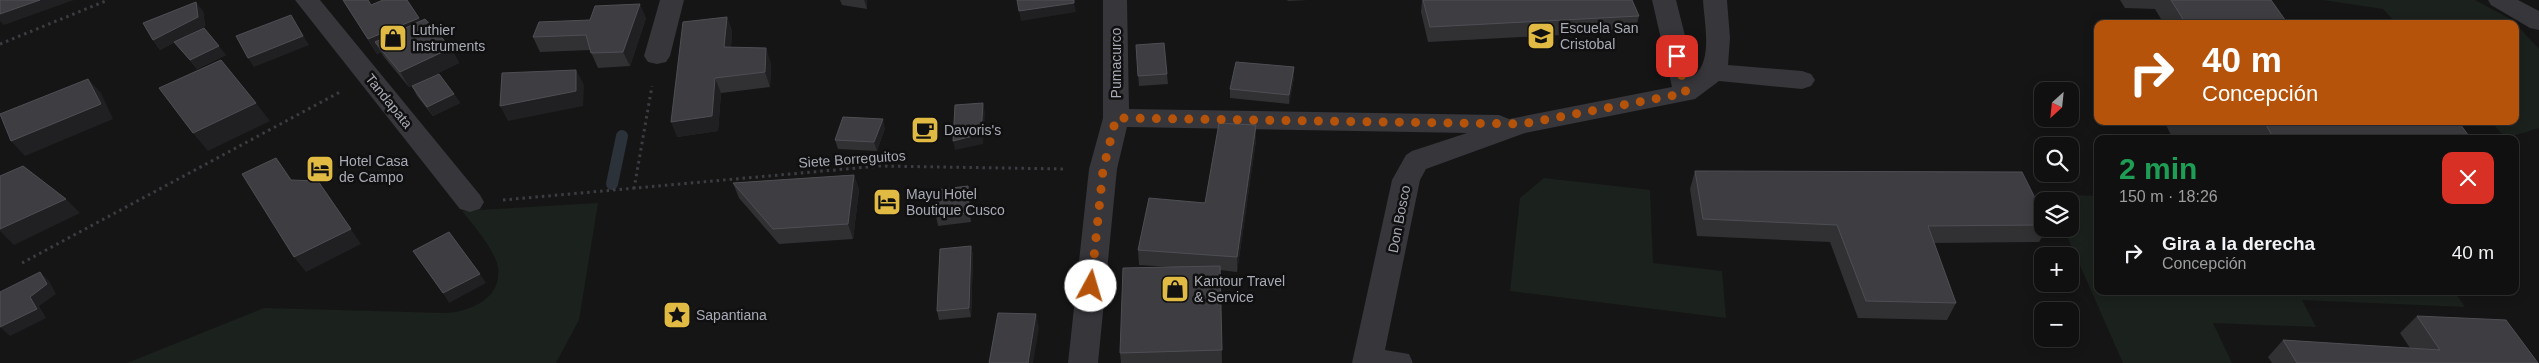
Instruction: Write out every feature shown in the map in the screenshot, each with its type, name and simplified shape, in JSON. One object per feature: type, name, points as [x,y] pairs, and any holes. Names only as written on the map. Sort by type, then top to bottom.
[{"type":"street","name":"Tandapata","points":[[307,0],[470,202]]},
{"type":"street","points":[[657,56],[672,0]]},
{"type":"street","name":"Pumacurco","points":[[1083,363],[1103,170],[1116,118],[1115,0]]},
{"type":"street","points":[[1664,0],[1686,93]]},
{"type":"street","points":[[1715,0],[1718,42],[1712,72],[1802,80]]},
{"type":"street","points":[[2500,0],[2539,22]]},
{"type":"street","name":"Don Bosco","points":[[1367,362],[1406,180],[1416,162],[1433,153],[1522,124],[1686,93],[1702,84],[1712,72]]},
{"type":"street","points":[[1116,118],[1522,124]]},
{"type":"street","points":[[1367,362],[1398,363]]},
{"type":"path","points":[[0,44],[108,0]]},
{"type":"path","points":[[634,188],[657,56]]},
{"type":"path","points":[[22,263],[369,77]]},
{"type":"path","name":"Siete Borreguitos","points":[[470,202],[879,166],[1103,170]]},
{"type":"shaded area","points":[[2323,0],[2475,0],[2512,20],[2393,20],[2383,9]]},
{"type":"shaded area","points":[[2519,28],[2539,49],[2539,128],[2516,135],[2503,135],[2494,125],[2519,125]]},
{"type":"shaded area","points":[[1544,178],[1650,190],[1653,263],[1722,271],[1726,318],[1510,291],[1520,198]]},
{"type":"shaded area","points":[[2079,195],[2094,196],[2094,295],[2457,295],[2465,307],[2302,300],[2316,327],[2213,323],[2232,363],[2123,363],[2079,263],[2079,247],[2072,247],[2068,237],[2079,237]]},
{"type":"shaded area","points":[[598,203],[579,320],[556,363],[127,363],[264,308],[446,313],[474,306],[490,295],[495,287],[498,278],[498,267],[493,253],[462,211]]},
{"type":"building","points":[[0,0],[40,0],[0,14]]},
{"type":"building","points":[[343,0],[368,0],[371,5],[383,0],[407,0],[419,18],[368,39]]},
{"type":"building","points":[[1017,0],[1074,0],[1074,3],[1019,11]]},
{"type":"building","points":[[1423,0],[1632,0],[1639,16],[1430,27]]},
{"type":"building","points":[[2171,0],[2271,0],[2285,20],[2184,20]]},
{"type":"building","points":[[196,2],[198,17],[153,40],[143,23]]},
{"type":"building","points":[[640,4],[623,52],[591,53],[586,35],[533,37],[539,22],[590,20],[595,6]]},
{"type":"building","points":[[291,15],[303,36],[248,58],[236,36]]},
{"type":"building","points":[[727,17],[724,47],[766,48],[765,72],[715,78],[712,116],[671,122],[683,22]]},
{"type":"building","points":[[425,19],[451,48],[400,72],[375,42]]},
{"type":"building","points":[[204,28],[219,46],[190,60],[174,42]]},
{"type":"building","points":[[1164,43],[1167,74],[1138,76],[1136,45]]},
{"type":"building","points":[[221,60],[256,103],[193,133],[159,88]]},
{"type":"building","points":[[1236,62],[1294,67],[1289,95],[1230,89]]},
{"type":"building","points":[[576,70],[576,91],[500,106],[502,73]]},
{"type":"building","points":[[439,74],[454,94],[427,107],[412,86]]},
{"type":"building","points":[[88,79],[101,104],[11,141],[0,114]]},
{"type":"building","points":[[983,103],[981,134],[953,141],[955,105]]},
{"type":"building","points":[[843,117],[883,119],[874,142],[835,140]]},
{"type":"building","points":[[1219,123],[1256,125],[1237,257],[1138,250],[1149,198],[1205,203]]},
{"type":"building","points":[[2266,125],[2461,125],[2468,135],[2272,135]]},
{"type":"building","points":[[276,158],[291,180],[318,181],[351,229],[294,257],[242,174]]},
{"type":"building","points":[[23,166],[66,199],[0,229],[0,176]]},
{"type":"building","points":[[1695,171],[2022,172],[2034,196],[2034,225],[1928,226],[1956,303],[1866,301],[1837,225],[1703,219]]},
{"type":"building","points":[[854,175],[848,224],[773,229],[733,183]]},
{"type":"building","points":[[968,186],[969,213],[936,216],[936,190]]},
{"type":"building","points":[[449,232],[480,274],[443,293],[413,251]]},
{"type":"building","points":[[971,246],[969,308],[937,311],[940,249]]},
{"type":"building","points":[[1220,266],[1222,350],[1120,353],[1123,268]]},
{"type":"building","points":[[40,272],[47,284],[30,297],[37,309],[0,327],[0,292]]},
{"type":"building","points":[[998,313],[1036,314],[1028,363],[989,363]]},
{"type":"building","points":[[2417,316],[2506,320],[2538,363],[2297,363],[2283,340],[2440,350]]},
{"type":"waterway","points":[[612,184],[622,136]]},
{"type":"place","name":"Escuela San Cristobal","points":[[1541,36]]},
{"type":"place","name":"Luthier Instruments","points":[[393,38]]},
{"type":"place","name":"Davoris's","points":[[925,130]]},
{"type":"place","name":"Hotel Casa de Campo","points":[[320,169]]},
{"type":"place","name":"Mayu Hotel Boutique Cusco","points":[[887,202]]},
{"type":"place","name":"Kantour Travel & Service","points":[[1175,289]]},
{"type":"place","name":"Sapantiana","points":[[677,315]]},
{"type":"route","points":[[1091,286],[1103,170],[1107,146],[1116,118],[1522,124],[1686,93],[1677,56]]}]
